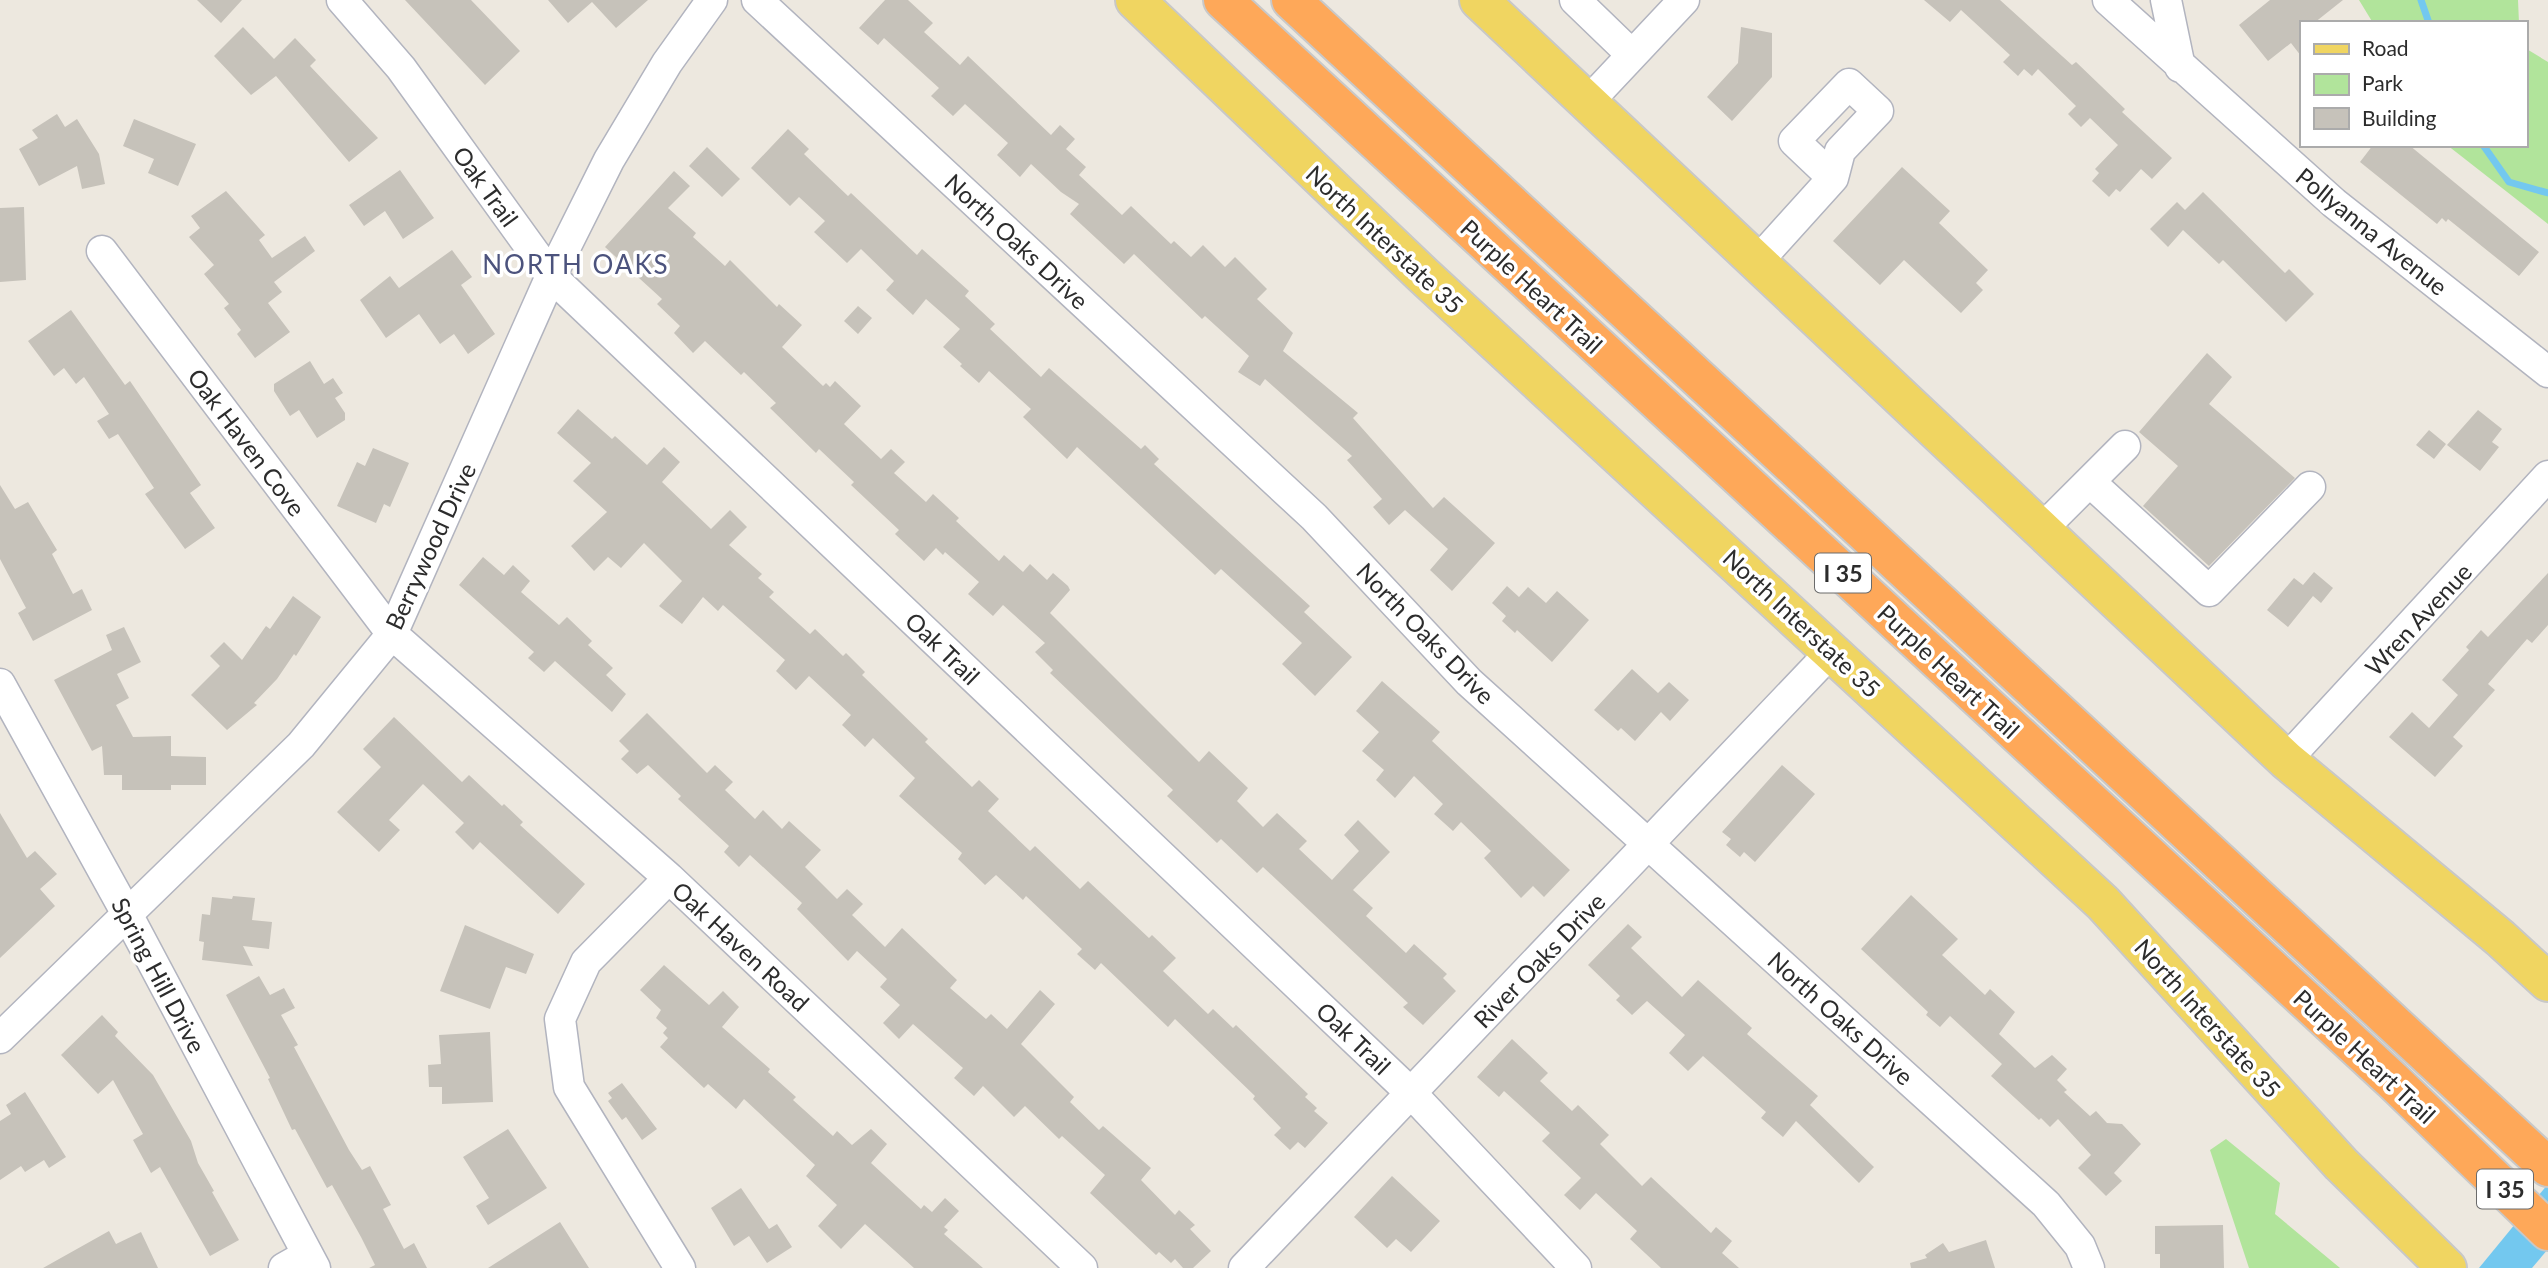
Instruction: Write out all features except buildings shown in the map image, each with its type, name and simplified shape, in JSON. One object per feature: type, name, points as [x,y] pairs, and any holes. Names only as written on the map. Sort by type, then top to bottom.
[{"type":"highway","name":"Purple Heart Trail","points":[[1223,0],[2461,1147],[2548,1231]]},
{"type":"highway","name":"Purple Heart Trail","points":[[1291,0],[2548,1167]]},
{"type":"main road","name":"North Interstate 35","points":[[1135,0],[1424,276],[2103,903],[2341,1164],[2447,1268]]},
{"type":"main road","points":[[1479,0],[2286,760],[2500,938],[2548,982]]},
{"type":"street","name":"Oak Trail","points":[[342,0],[401,68],[551,276],[1412,1094],[1576,1268]]},
{"type":"street","name":"Berrywood Drive","points":[[0,1038],[301,745],[392,634],[551,276],[609,160],[667,63],[712,0]]},
{"type":"street","name":"North Oaks Drive","points":[[757,0],[1314,517],[1469,682],[2046,1204],[2080,1246],[2089,1268]]},
{"type":"street","points":[[1575,0],[1632,55]]},
{"type":"street","points":[[1589,101],[1684,0]]},
{"type":"street","name":"Pollyanna Avenue","points":[[2109,0],[2180,67],[2334,203],[2548,372]]},
{"type":"street","points":[[2165,0],[2180,67]]},
{"type":"street","points":[[1758,261],[1833,178]]},
{"type":"street","name":"Oak Haven Cove","points":[[102,251],[392,634]]},
{"type":"street","points":[[2041,530],[2125,446]]},
{"type":"street","name":"Wren Avenue","points":[[2286,760],[2548,476]]},
{"type":"street","points":[[2090,482],[2209,591],[2310,487]]},
{"type":"street","name":"Oak Haven Road","points":[[392,634],[669,878],[1082,1268]]},
{"type":"street","name":"River Oaks Drive","points":[[1244,1268],[1832,651]]},
{"type":"street","name":"Spring Hill Drive","points":[[0,684],[127,914],[302,1264]]},
{"type":"street","points":[[669,878],[586,962],[560,1019],[569,1087],[680,1268]]},
{"type":"green space","points":[[2359,0],[2518,0],[2519,21],[2372,21]]},
{"type":"green space","points":[[2527,49],[2548,62],[2548,224],[2450,147],[2527,147]]},
{"type":"green space","points":[[2226,1139],[2280,1183],[2275,1214],[2340,1268],[2249,1268],[2210,1150]]},
{"type":"water","points":[[2548,1184],[2548,1249],[2532,1268],[2479,1268]]},
{"type":"waterway","points":[[2421,0],[2428,21]]},
{"type":"waterway","points":[[2484,147],[2509,182],[2548,193]]},
{"type":"district","name":"NORTH OAKS","points":[[576,264]]}]
